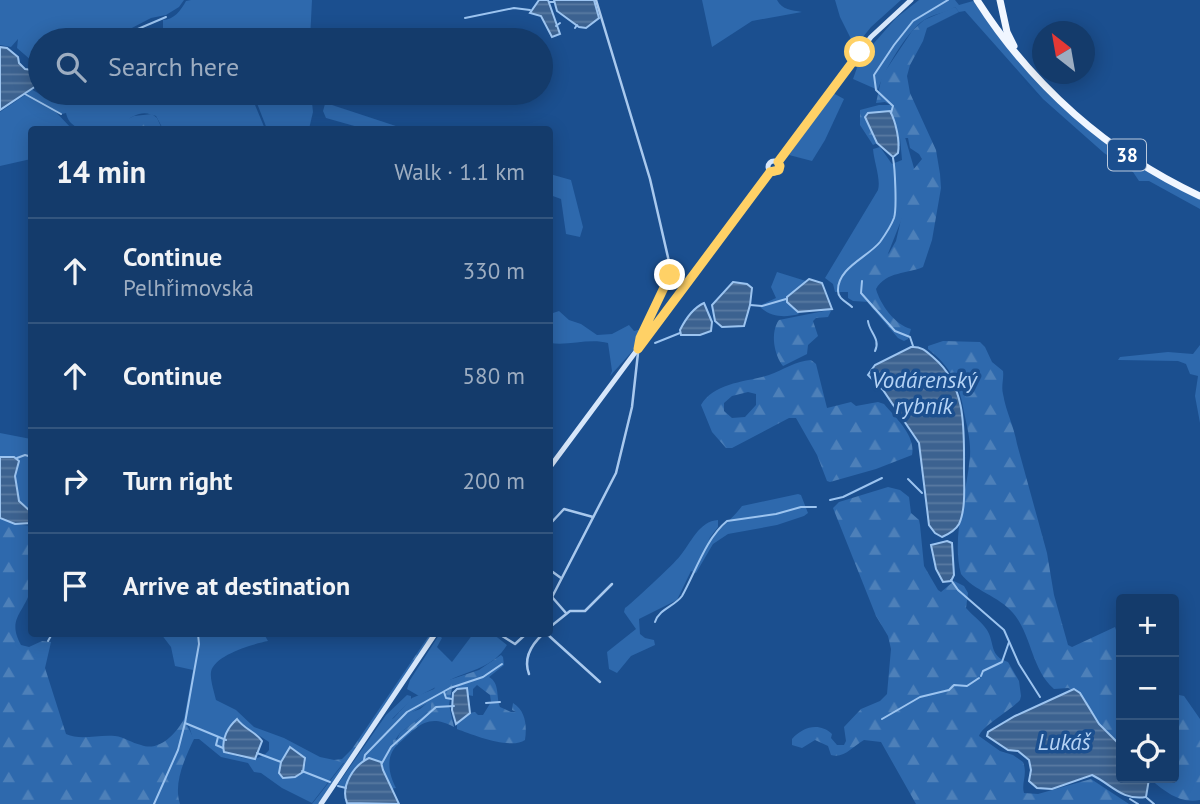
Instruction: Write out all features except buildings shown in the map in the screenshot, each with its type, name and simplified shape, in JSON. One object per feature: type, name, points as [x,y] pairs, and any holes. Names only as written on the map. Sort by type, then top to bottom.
[{"type":"main road","points":[[778,162],[871,37],[911,0]]},
{"type":"main road","points":[[1000,0],[1007,32],[1014,47],[1054,96]]},
{"type":"main road","name":"38","points":[[978,2],[1016,55],[1054,96],[1088,127],[1126,155],[1200,196]]},
{"type":"main road","points":[[770,172],[770,162],[778,162]]},
{"type":"main road","points":[[553,463],[770,172],[780,171],[778,162]]},
{"type":"main road","points":[[321,804],[433,637]]},
{"type":"street","points":[[553,595],[616,473],[632,407],[640,338],[670,275],[650,178],[596,0]]},
{"type":"street","points":[[553,521],[564,509],[593,517]]},
{"type":"street","points":[[553,572],[561,578]]},
{"type":"street","points":[[553,624],[573,610],[585,611],[612,584]]},
{"type":"street","points":[[553,601],[566,613]]},
{"type":"street","points":[[504,637],[516,644],[523,637]]},
{"type":"street","points":[[529,674],[526,665],[529,652],[542,637]]},
{"type":"street","points":[[548,637],[600,682]]},
{"type":"green space","points":[[0,0],[184,0],[179,7],[166,15],[151,18],[132,28],[28,28],[28,58],[17,48],[18,39],[11,47],[0,45]]},
{"type":"green space","points":[[312,0],[311,28],[163,28],[163,20],[174,16],[186,1]]},
{"type":"green space","points":[[702,0],[777,0],[784,8],[802,12],[752,21],[712,47]]},
{"type":"green space","points":[[835,0],[901,0],[871,27],[855,47]]},
{"type":"green space","points":[[919,0],[955,0],[959,5],[973,1],[1000,38],[1032,71],[1032,84],[1044,84],[1087,129],[1200,198],[1200,209],[1149,181],[1139,181],[1133,172],[1104,153],[1043,99],[965,11],[959,12],[955,7],[918,25],[897,52],[878,90],[853,79],[860,59],[896,18]]},
{"type":"green space","points":[[955,7],[959,12],[927,28],[907,76],[910,93],[936,150],[941,188],[932,240],[923,267],[891,276],[876,289],[889,313],[899,323],[911,329],[908,339],[904,341],[898,338],[868,303],[860,286],[866,272],[889,253],[896,241],[905,202],[914,184],[913,170],[922,159],[910,148],[908,138],[900,138],[898,146],[895,121],[890,111],[868,113],[866,119],[877,143],[873,145],[860,125],[860,110],[891,105],[885,102],[876,103],[882,76],[912,31],[924,20]]},
{"type":"green space","points":[[833,93],[844,99],[812,161],[789,155]]},
{"type":"green space","points":[[25,95],[28,96],[28,105],[255,105],[264,126],[161,126],[156,116],[144,113],[115,126],[76,126],[66,113],[62,114],[53,109],[69,126],[28,126],[28,160],[0,166],[0,112]]},
{"type":"green space","points":[[258,105],[312,105],[310,126],[266,126]]},
{"type":"green space","points":[[325,105],[332,105],[396,126],[354,126],[326,118],[323,111]]},
{"type":"green space","points":[[152,114],[161,126],[113,126],[134,116]]},
{"type":"green space","points":[[905,137],[914,168],[919,175],[869,302],[853,301],[848,298],[848,292],[835,292],[833,284],[825,278],[878,190],[873,149],[880,147],[892,164],[902,160],[900,138]]},
{"type":"green space","points":[[553,175],[571,180],[583,227],[580,237],[566,234],[561,199],[553,196]]},
{"type":"green space","points":[[777,272],[806,281],[786,298],[799,314],[778,316],[759,306],[776,298],[771,287]]},
{"type":"green space","points":[[559,311],[569,320],[581,324],[597,335],[612,334],[629,325],[634,331],[642,329],[637,346],[610,376],[612,371],[608,343],[553,343],[553,313]]},
{"type":"green space","points":[[831,311],[828,317],[816,318],[813,321],[818,336],[808,345],[807,354],[783,366],[774,343],[779,320]]},
{"type":"green space","points":[[943,341],[980,342],[992,362],[1003,371],[1004,401],[1047,553],[1054,595],[1068,645],[1072,647],[1115,627],[1116,630],[1116,741],[1099,724],[1078,692],[1068,688],[1054,689],[1046,681],[1013,613],[961,574],[958,560],[959,530],[970,445],[957,385],[948,369],[928,346]]},
{"type":"green space","points":[[1200,345],[1200,423],[1195,396],[1198,376],[1190,374],[1186,364],[1178,361],[1118,360],[1120,357],[1168,352],[1193,354]]},
{"type":"green space","points":[[811,360],[816,364],[827,408],[851,402],[856,406],[878,402],[884,404],[908,434],[912,455],[830,482],[827,481],[817,455],[796,418],[789,418],[732,448],[726,448],[712,432],[701,405],[707,397],[722,387],[769,375]],"holes":[[[748,392],[756,394],[756,405],[745,417],[732,418],[724,411],[724,403],[732,396]]]},
{"type":"green space","points":[[0,433],[28,438],[28,509],[19,501],[15,476],[19,461],[0,456]]},
{"type":"green space","points":[[888,487],[900,490],[909,497],[911,513],[919,520],[924,566],[938,590],[941,592],[954,581],[964,586],[968,593],[966,608],[987,630],[995,653],[1008,662],[1019,681],[1020,700],[979,736],[1000,751],[1023,762],[1024,793],[1038,794],[1091,779],[1129,804],[916,804],[881,742],[864,740],[844,754],[836,756],[831,755],[828,746],[815,740],[802,748],[792,745],[792,739],[796,735],[817,727],[832,734],[831,738],[837,745],[844,745],[844,727],[861,709],[880,701],[887,694],[891,649],[888,636],[876,616],[833,508],[839,502]]},
{"type":"green space","points":[[801,495],[808,513],[804,516],[777,525],[728,534],[713,544],[696,573],[691,571],[677,600],[639,619],[640,634],[654,640],[655,645],[631,656],[617,673],[609,669],[607,652],[636,629],[624,612],[625,608],[676,560],[701,528],[718,520],[718,527],[708,540],[742,506]]},
{"type":"green space","points":[[0,518],[28,526],[28,597],[15,628],[21,645],[29,647],[42,641],[51,642],[45,668],[66,734],[78,737],[115,736],[148,747],[160,744],[172,736],[184,719],[194,739],[179,779],[180,804],[0,804]]},
{"type":"green space","points":[[163,637],[266,637],[268,641],[235,651],[214,666],[211,675],[216,700],[236,710],[254,727],[284,738],[320,757],[344,762],[312,803],[282,788],[261,773],[254,772],[248,763],[221,757],[199,739],[193,739],[189,726],[184,723],[193,670],[175,666],[171,647]],"holes":[[[241,724],[269,742],[269,750],[254,759],[226,753],[223,748],[227,732]],[[290,747],[304,756],[306,762],[303,772],[295,777],[286,776],[281,762]]]},
{"type":"green space","points":[[428,637],[431,637],[319,804],[312,804],[344,763],[334,760],[342,759],[352,749]]},
{"type":"green space","points":[[438,637],[442,638],[437,647],[452,662],[471,637],[497,637],[507,645],[489,663],[419,696],[407,689]]},
{"type":"green space","points":[[501,655],[504,665],[489,677],[496,686],[500,707],[516,712],[512,710],[513,703],[521,710],[526,724],[525,740],[519,743],[502,742],[457,729],[457,724],[470,713],[483,715],[491,702],[490,695],[477,685],[473,689],[473,696],[468,695],[467,688],[452,688],[449,705],[454,727],[436,721],[429,722],[416,728],[397,745],[393,743],[400,733],[431,709],[431,704],[426,704],[397,721],[392,720],[412,698],[434,689],[437,684],[479,670]]},
{"type":"green space","points":[[407,695],[411,696],[411,700],[392,719],[420,709],[426,704],[431,704],[431,709],[400,733],[393,743],[397,745],[389,766],[396,788],[391,789],[387,777],[351,775],[346,788],[338,784],[386,715]]},
{"type":"green space","points":[[1179,695],[1184,696],[1200,719],[1200,800],[1185,800],[1156,783],[1179,783]]},
{"type":"water","points":[[539,0],[548,0],[560,34],[553,37],[553,28],[547,28],[541,16],[530,13]]},
{"type":"water","points":[[554,0],[594,0],[599,18],[586,28],[579,27],[557,11]]},
{"type":"water","points":[[0,47],[7,48],[28,69],[28,91],[0,110]]},
{"type":"water","points":[[890,111],[896,126],[898,143],[898,153],[893,157],[877,143],[865,117],[868,113]]},
{"type":"water","points":[[809,279],[822,283],[832,309],[798,312],[787,302],[787,297]]},
{"type":"water","points":[[733,282],[747,284],[752,288],[750,305],[744,326],[722,327],[715,321],[712,305]]},
{"type":"water","points":[[704,303],[712,322],[711,331],[700,335],[681,335],[680,330],[687,318]]},
{"type":"water","name":"Vodárenský rybník","points":[[911,347],[924,350],[945,369],[953,382],[961,410],[964,440],[963,511],[957,526],[942,537],[929,525],[919,443],[883,390],[868,375],[875,365]]},
{"type":"water","points":[[0,457],[14,457],[19,461],[15,476],[19,501],[28,509],[28,523],[15,524],[0,518]]},
{"type":"water","points":[[947,541],[952,543],[954,575],[951,581],[943,582],[936,569],[931,545]]},
{"type":"water","points":[[467,688],[470,713],[456,724],[452,710],[453,693],[457,689]]},
{"type":"water","name":"Lukáš","points":[[1074,689],[1080,693],[1099,724],[1116,741],[1116,783],[1148,783],[1146,797],[1130,797],[1092,775],[1052,789],[1037,788],[1029,781],[1029,760],[1018,751],[1008,750],[987,736],[988,732],[1015,716]]},
{"type":"water","points":[[237,719],[262,741],[255,759],[224,752],[226,734]]},
{"type":"water","points":[[290,747],[305,758],[303,772],[295,777],[283,778],[279,773],[281,762]]},
{"type":"water","points":[[369,758],[381,762],[399,804],[347,803],[347,783],[358,766]]},
{"type":"waterway","points":[[891,113],[893,106],[876,90],[874,75],[913,21],[948,0]]},
{"type":"waterway","points":[[549,2],[554,2]]},
{"type":"waterway","points":[[465,18],[514,8],[530,10]]},
{"type":"waterway","points":[[140,28],[166,17]]},
{"type":"waterway","points":[[556,26],[560,23]]},
{"type":"waterway","points":[[45,105],[61,114]]},
{"type":"waterway","points":[[852,307],[839,296],[839,283],[848,269],[880,242],[893,221],[896,198],[893,158]]},
{"type":"waterway","points":[[862,281],[861,293],[895,331],[910,337],[913,346]]},
{"type":"waterway","points":[[750,305],[762,306],[786,299]]},
{"type":"waterway","points":[[868,321],[877,343],[875,351]]},
{"type":"waterway","points":[[655,343],[680,333]]},
{"type":"waterway","points":[[17,458],[28,456]]},
{"type":"waterway","points":[[830,500],[843,497],[882,478]]},
{"type":"waterway","points":[[908,479],[922,493]]},
{"type":"waterway","points":[[655,622],[660,614],[682,596],[707,546],[727,521],[776,514],[801,507],[816,507]]},
{"type":"waterway","points":[[951,580],[958,590],[1004,630],[1019,664],[1040,697]]},
{"type":"waterway","points":[[48,641],[50,637]]},
{"type":"waterway","points":[[198,637],[185,723],[226,740]]},
{"type":"waterway","points":[[981,676],[983,671],[1002,662],[1009,642]]},
{"type":"waterway","points":[[364,760],[365,755],[407,712],[450,688],[483,677],[502,664]]},
{"type":"waterway","points":[[882,719],[920,697],[949,690],[954,685],[967,686],[979,678]]},
{"type":"waterway","points":[[444,692],[446,698],[452,699]]},
{"type":"waterway","points":[[486,703],[500,702]]},
{"type":"waterway","points":[[382,763],[391,747],[436,707],[454,706]]},
{"type":"waterway","points":[[154,804],[178,750],[185,723]]},
{"type":"waterway","points":[[218,737],[216,745],[223,748]]},
{"type":"waterway","points":[[257,753],[281,762]]},
{"type":"waterway","points":[[302,771],[330,782]]},
{"type":"waterway","points":[[338,786],[346,788]]},
{"type":"waterway","points":[[1147,798],[1154,804]]},
{"type":"waterway","points":[[1130,799],[1138,804]]},
{"type":"route","points":[[670,275],[640,338],[638,349],[770,172],[779,170],[778,162],[860,52]]}]
